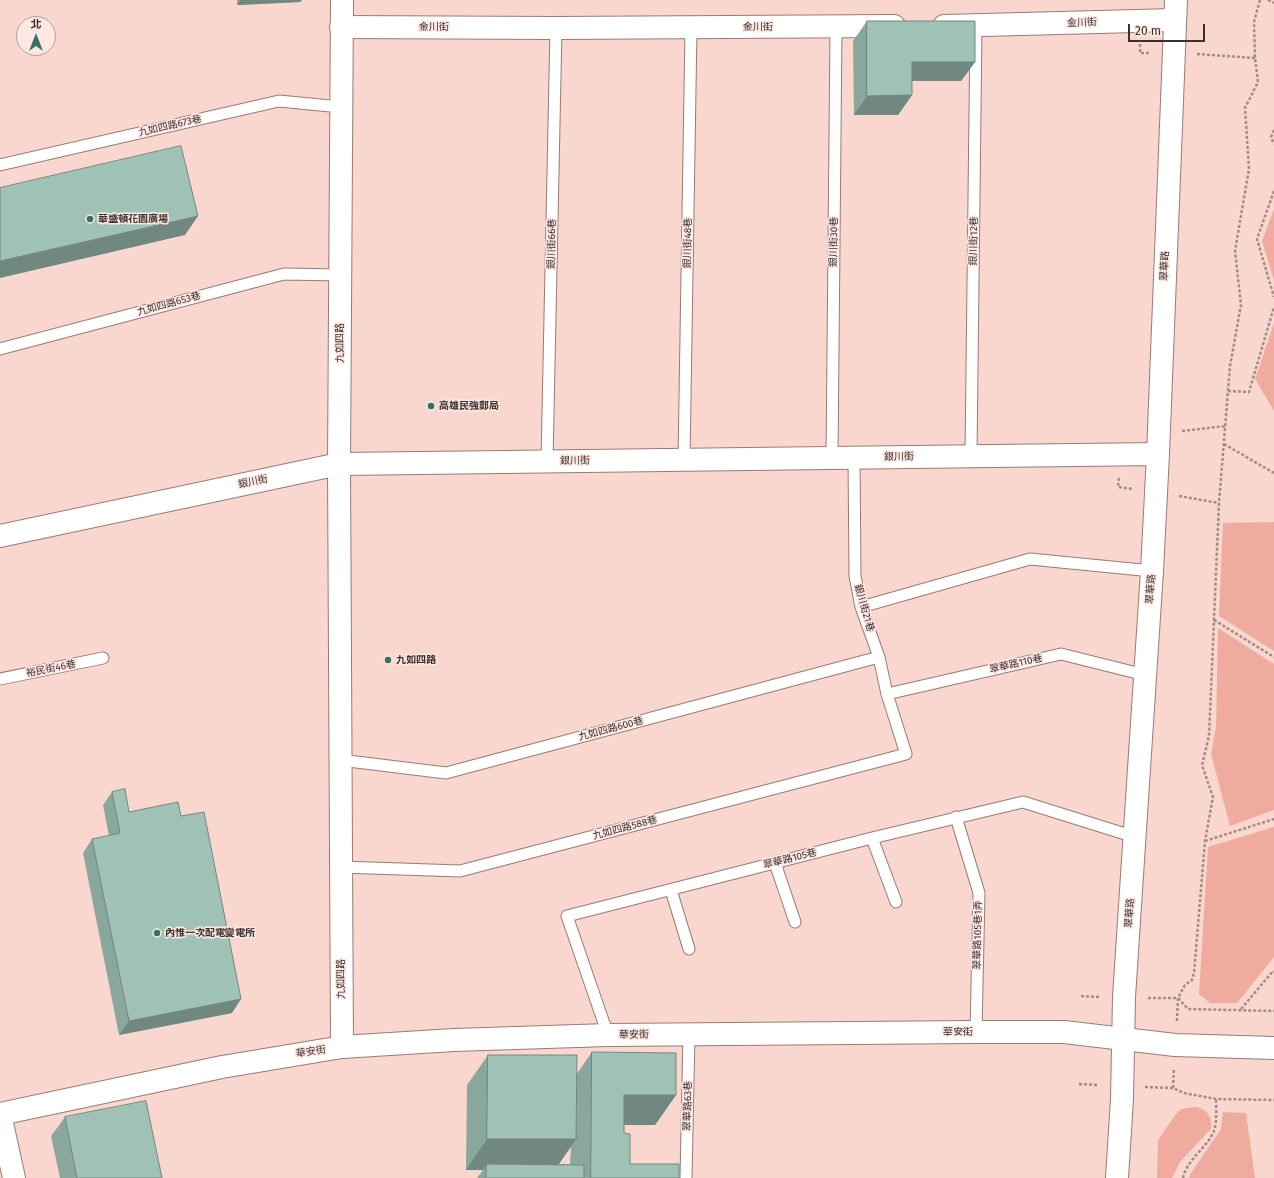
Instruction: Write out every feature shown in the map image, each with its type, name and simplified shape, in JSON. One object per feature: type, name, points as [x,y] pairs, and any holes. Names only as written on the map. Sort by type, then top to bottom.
[{"type":"street","name":"九如四路","points":[[342,0],[339,464],[342,1047]]},
{"type":"street","name":"金川街","points":[[341,27],[691,28],[976,26],[1175,10]]},
{"type":"street","name":"翠華路","points":[[1117,1178],[1122,1099],[1124,991],[1152,571],[1158,454],[1175,10]]},
{"type":"street","name":"銀川街","points":[[0,536],[339,464],[1158,454]]},
{"type":"street","name":"華安街","points":[[0,1114],[222,1067],[342,1047],[454,1040],[608,1035],[1064,1032],[1175,1045],[1274,1048]]},
{"type":"street","points":[[0,1114],[14,1178]]},
{"type":"lane","name":"銀川街12巷","points":[[971,456],[976,26]]},
{"type":"lane","name":"銀川街30巷","points":[[832,458],[836,27]]},
{"type":"lane","name":"銀川街66巷","points":[[547,461],[556,28]]},
{"type":"lane","name":"銀川街48巷","points":[[684,459],[691,28]]},
{"type":"lane","name":"九如四路673巷","points":[[0,165],[279,101],[341,106]]},
{"type":"lane","name":"九如四路653巷","points":[[0,348],[284,274],[340,275]]},
{"type":"lane","name":"銀川街21巷","points":[[854,458],[855,576],[861,608],[879,657],[887,694],[906,754]]},
{"type":"lane","points":[[861,608],[1030,559],[1152,571]]},
{"type":"lane","name":"翠華路110巷","points":[[887,694],[1061,654],[1145,675]]},
{"type":"lane","name":"九如四路600巷","points":[[340,760],[446,773],[879,657]]},
{"type":"lane","name":"裕民街46巷","points":[[0,679],[103,658]]},
{"type":"lane","name":"九如四路588巷","points":[[341,867],[460,871],[906,754]]},
{"type":"lane","name":"翠華路105巷","points":[[608,1035],[567,916],[956,817],[1023,802],[1135,837]]},
{"type":"lane","name":"翠華路105巷1弄","points":[[956,817],[979,893],[976,1032]]},
{"type":"lane","points":[[872,838],[896,902]]},
{"type":"lane","points":[[775,863],[795,922]]},
{"type":"lane","points":[[671,890],[689,949]]},
{"type":"lane","name":"翠華路63巷","points":[[686,1178],[689,1034]]},
{"type":"path","points":[[1260,0],[1254,22],[1255,58],[1258,82],[1245,108],[1249,169],[1235,251],[1242,304],[1230,366],[1219,509],[1209,736],[1202,765],[1213,797],[1205,841],[1194,973],[1192,980],[1186,985],[1178,998],[1188,1009],[1274,1010]]},
{"type":"path","points":[[1268,0],[1274,2]]},
{"type":"path","points":[[1274,130],[1271,137],[1274,144]]},
{"type":"path","points":[[1274,191],[1257,239],[1274,297]]},
{"type":"path","points":[[1228,391],[1249,392],[1274,307]]},
{"type":"path","points":[[1224,444],[1274,473]]},
{"type":"path","points":[[1214,620],[1274,657]]},
{"type":"path","points":[[1205,841],[1274,819]]},
{"type":"path","points":[[1240,1009],[1274,971]]},
{"type":"path","points":[[1173,1088],[1184,1093],[1216,1099],[1274,1100]]},
{"type":"path","points":[[1183,1178],[1195,1157],[1205,1146],[1215,1129],[1216,1099]]},
{"type":"shaded area","points":[[1274,209],[1274,280],[1262,241]]},
{"type":"shaded area","points":[[1274,323],[1274,411],[1255,379]]},
{"type":"shaded area","points":[[1274,522],[1274,651],[1219,616],[1223,523]]},
{"type":"shaded area","points":[[1218,628],[1274,664],[1274,810],[1230,826],[1211,754],[1216,727]]},
{"type":"shaded area","points":[[1274,827],[1274,957],[1237,1003],[1210,1003],[1199,994],[1208,847]]},
{"type":"shaded area","points":[[1195,1107],[1202,1109],[1208,1114],[1211,1121],[1211,1129],[1180,1162],[1172,1178],[1157,1178],[1158,1140],[1181,1109]]},
{"type":"shaded area","points":[[1223,1112],[1246,1113],[1255,1178],[1189,1178],[1221,1129]]},
{"type":"building","points":[[867,21],[975,21],[975,62],[912,62],[912,95],[867,96]]},
{"type":"building","name":"華盛頓花園廣場","points":[[181,146],[198,216],[0,261],[0,188]]},
{"type":"building","name":"內惟一次配電變電所","points":[[125,789],[129,812],[178,802],[181,816],[204,812],[241,999],[129,1021],[92,839],[120,833],[112,792]]},
{"type":"building","points":[[592,1052],[676,1053],[676,1095],[624,1095],[624,1133],[630,1134],[630,1164],[679,1164],[679,1178],[591,1178]]},
{"type":"building","points":[[488,1055],[577,1055],[576,1139],[487,1139]]},
{"type":"building","points":[[146,1101],[162,1178],[77,1178],[65,1117]]},
{"type":"building","points":[[487,1164],[584,1165],[584,1178],[486,1178]]},
{"type":"place","name":"華盛頓花園廣場","points":[[90,219]]},
{"type":"place","name":"高雄民強郵局","points":[[431,406]]},
{"type":"place","name":"九如四路","points":[[388,660]]},
{"type":"place","name":"內惟一次配電變電所","points":[[157,933]]}]
